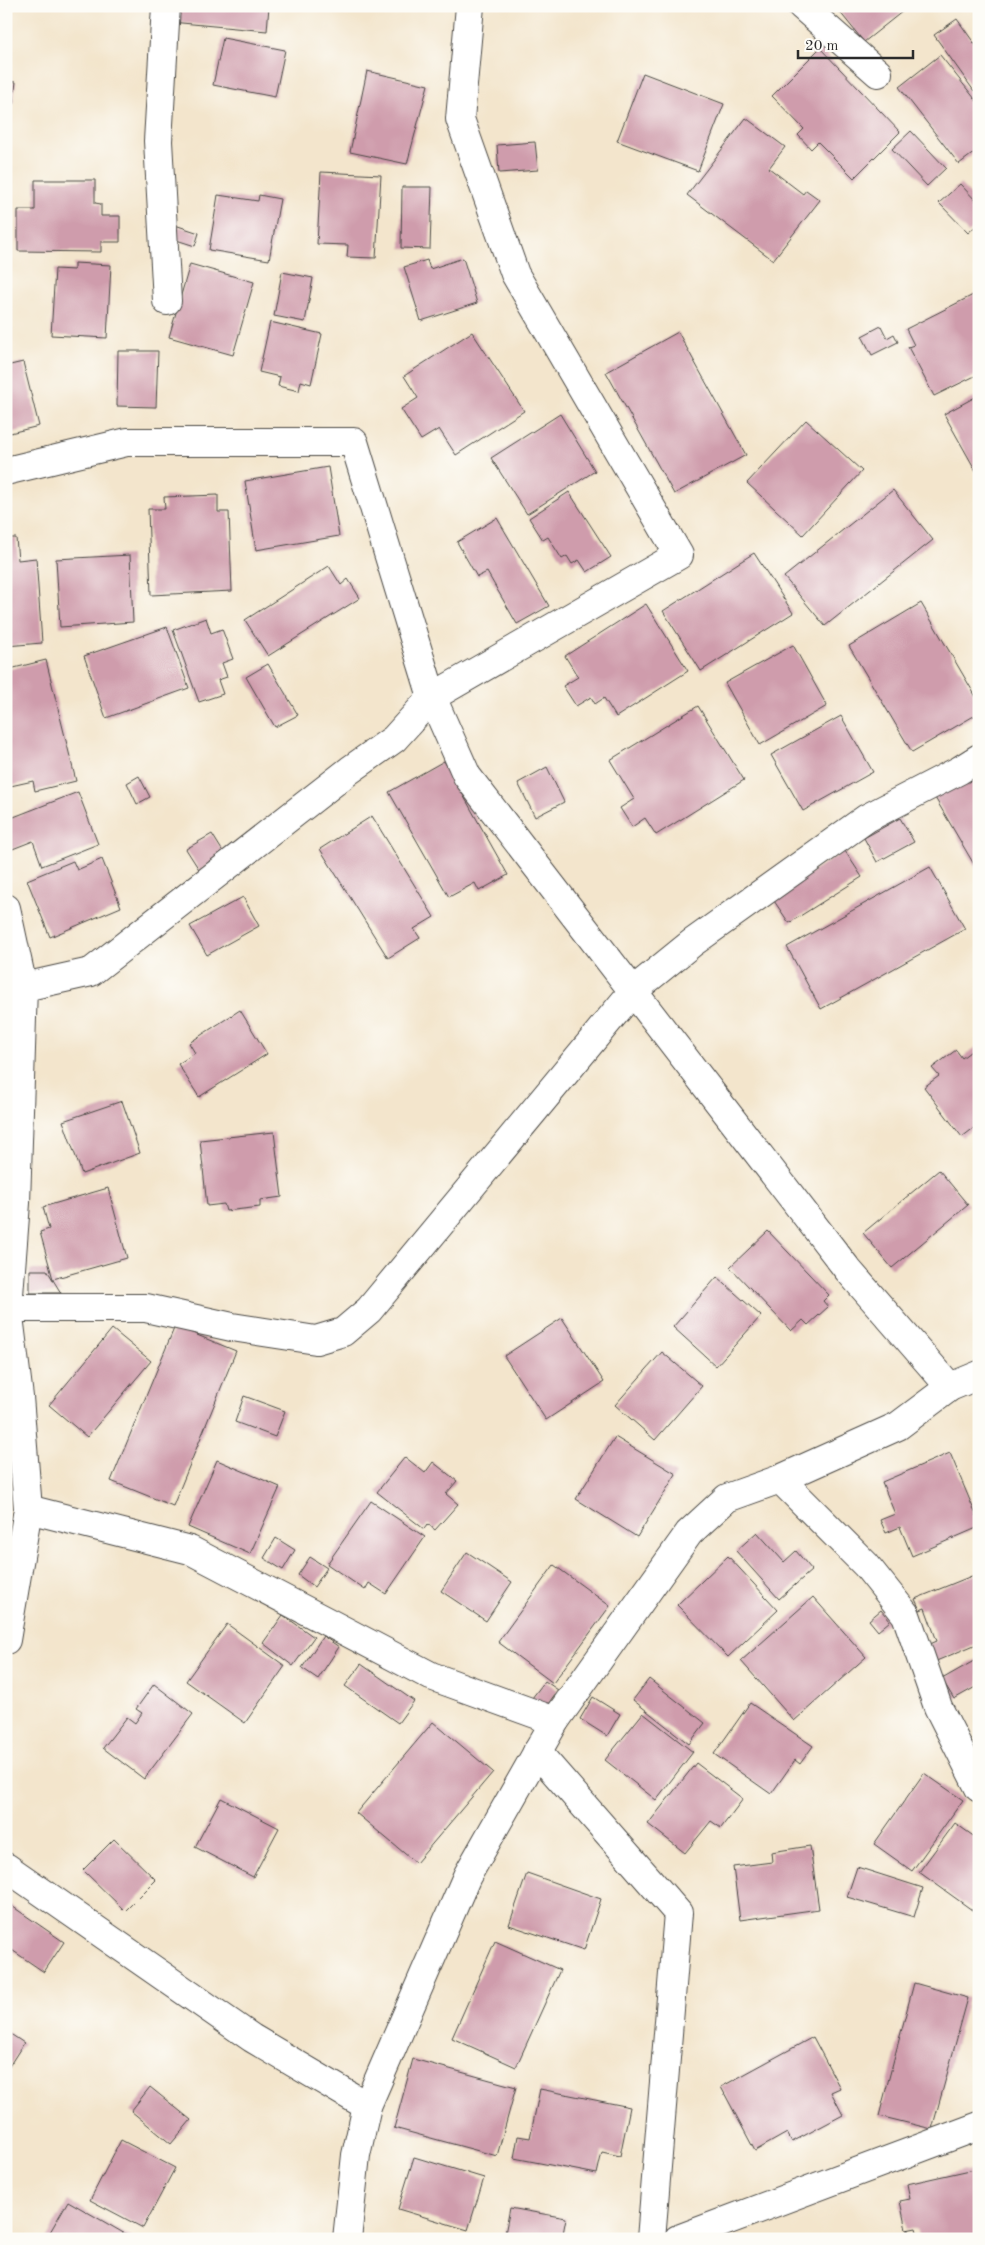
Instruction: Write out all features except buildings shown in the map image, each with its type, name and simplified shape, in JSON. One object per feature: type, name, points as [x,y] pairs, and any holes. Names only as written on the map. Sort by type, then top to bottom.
[{"type":"street","points":[[166,6],[158,141],[167,301]]},
{"type":"street","points":[[15,989],[91,972],[350,770],[394,738],[432,697],[679,555],[515,274],[460,119],[470,6]]},
{"type":"street","points":[[802,6],[878,73]]},
{"type":"street","points":[[6,471],[127,442],[354,442],[432,697],[467,776],[634,990],[848,1270],[950,1387]]},
{"type":"street","points":[[8,1308],[146,1308],[232,1327],[316,1340],[343,1332],[369,1310],[634,990],[692,943],[867,818],[960,770],[979,758]]},
{"type":"street","points":[[6,908],[15,989],[16,1203],[8,1308],[19,1397],[28,1509],[6,1640]]},
{"type":"street","points":[[347,2239],[356,2155],[367,2106],[467,1876],[555,1721],[689,1533],[727,1498],[780,1479],[898,1426],[950,1387],[979,1375]]},
{"type":"street","points":[[780,1479],[866,1564],[906,1615],[938,1707],[979,1788]]},
{"type":"street","points":[[28,1509],[190,1550],[431,1676],[555,1721]]},
{"type":"street","points":[[538,1752],[678,1913],[651,2239]]},
{"type":"street","points":[[6,1867],[252,2038],[367,2106]]},
{"type":"street","points":[[678,2239],[979,2126]]}]
